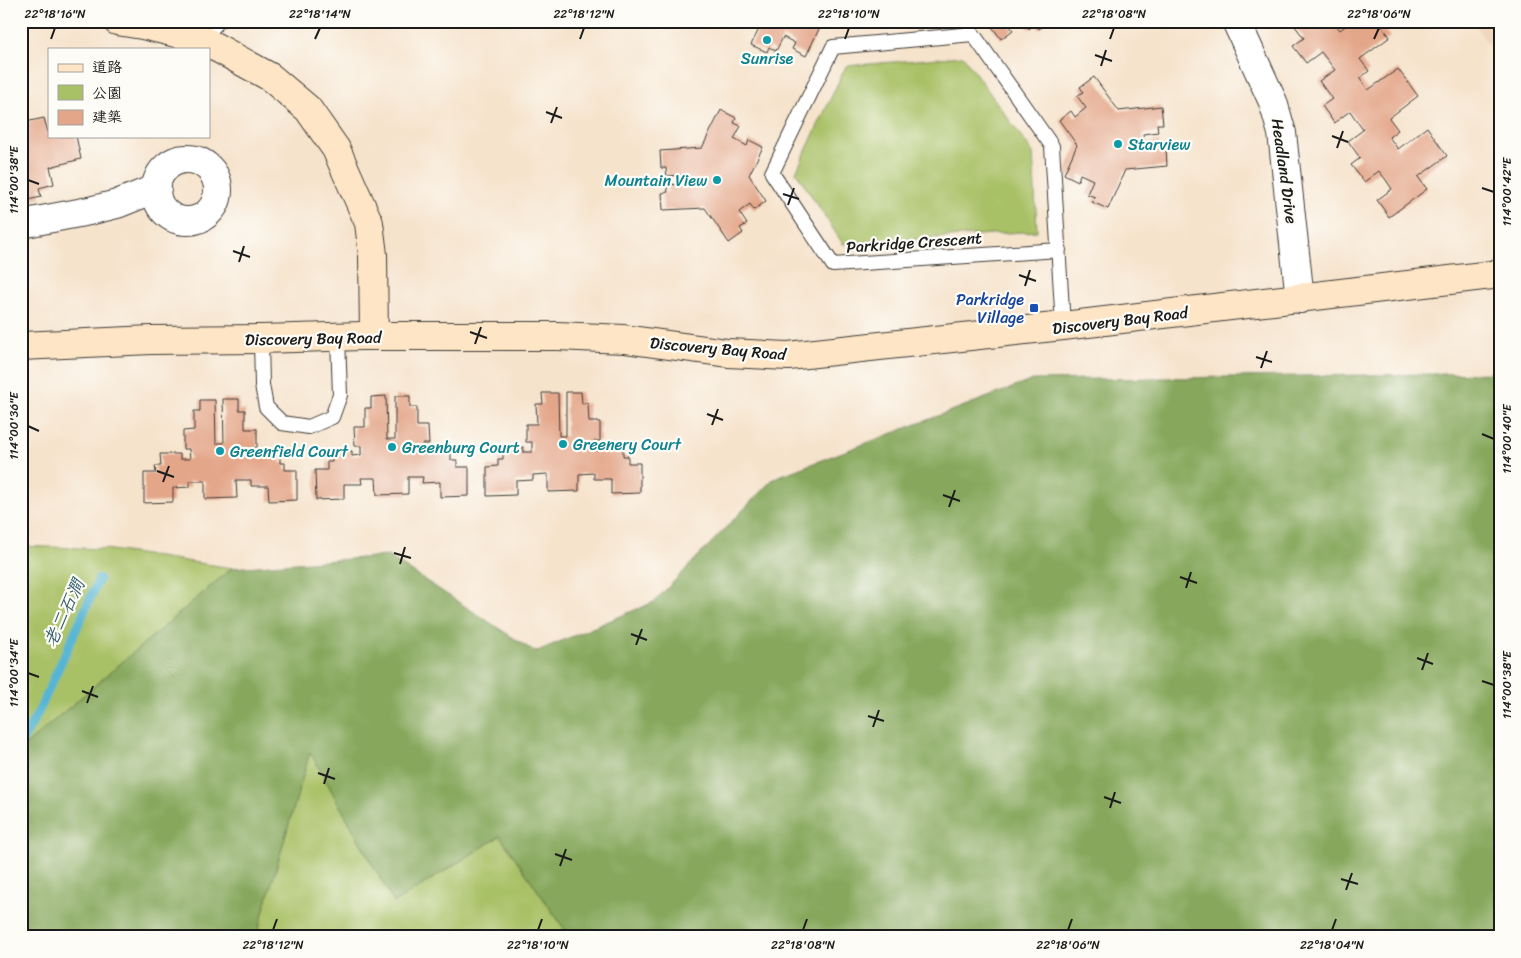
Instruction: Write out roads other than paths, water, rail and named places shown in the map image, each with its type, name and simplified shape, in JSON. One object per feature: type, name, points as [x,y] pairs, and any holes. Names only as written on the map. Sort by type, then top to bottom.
[{"type":"street","points":[[117,21],[142,25],[210,30],[308,109],[336,149],[369,223],[373,255],[374,336]]},
{"type":"street","name":"Headland Drive","points":[[1236,21],[1273,102],[1282,132],[1300,299]]},
{"type":"street","points":[[21,224],[117,204],[156,188]]},
{"type":"street","name":"Discovery Bay Road","points":[[21,346],[151,340],[374,336],[557,336],[624,339],[728,352],[788,356],[1300,299],[1500,274]]},
{"type":"lane","name":"Parkridge Crescent","points":[[1059,250],[833,265],[772,173],[833,46],[973,34],[1052,146],[1059,250],[1063,326]]},
{"type":"lane","points":[[261,339],[262,385],[266,407],[282,423],[309,427],[332,418],[340,395],[338,337]]},
{"type":"waterway","name":"老二石澗","points":[[21,743],[39,711],[99,579]]},
{"type":"place","name":"Sunrise","points":[[767,40]]},
{"type":"place","name":"Starview","points":[[1118,144]]},
{"type":"place","name":"Mountain View","points":[[717,180]]},
{"type":"place","name":"Parkridge Village","points":[[1034,308]]},
{"type":"place","name":"Greenery Court","points":[[563,444]]},
{"type":"place","name":"Greenburg Court","points":[[392,447]]},
{"type":"place","name":"Greenfield Court","points":[[220,451]]}]
